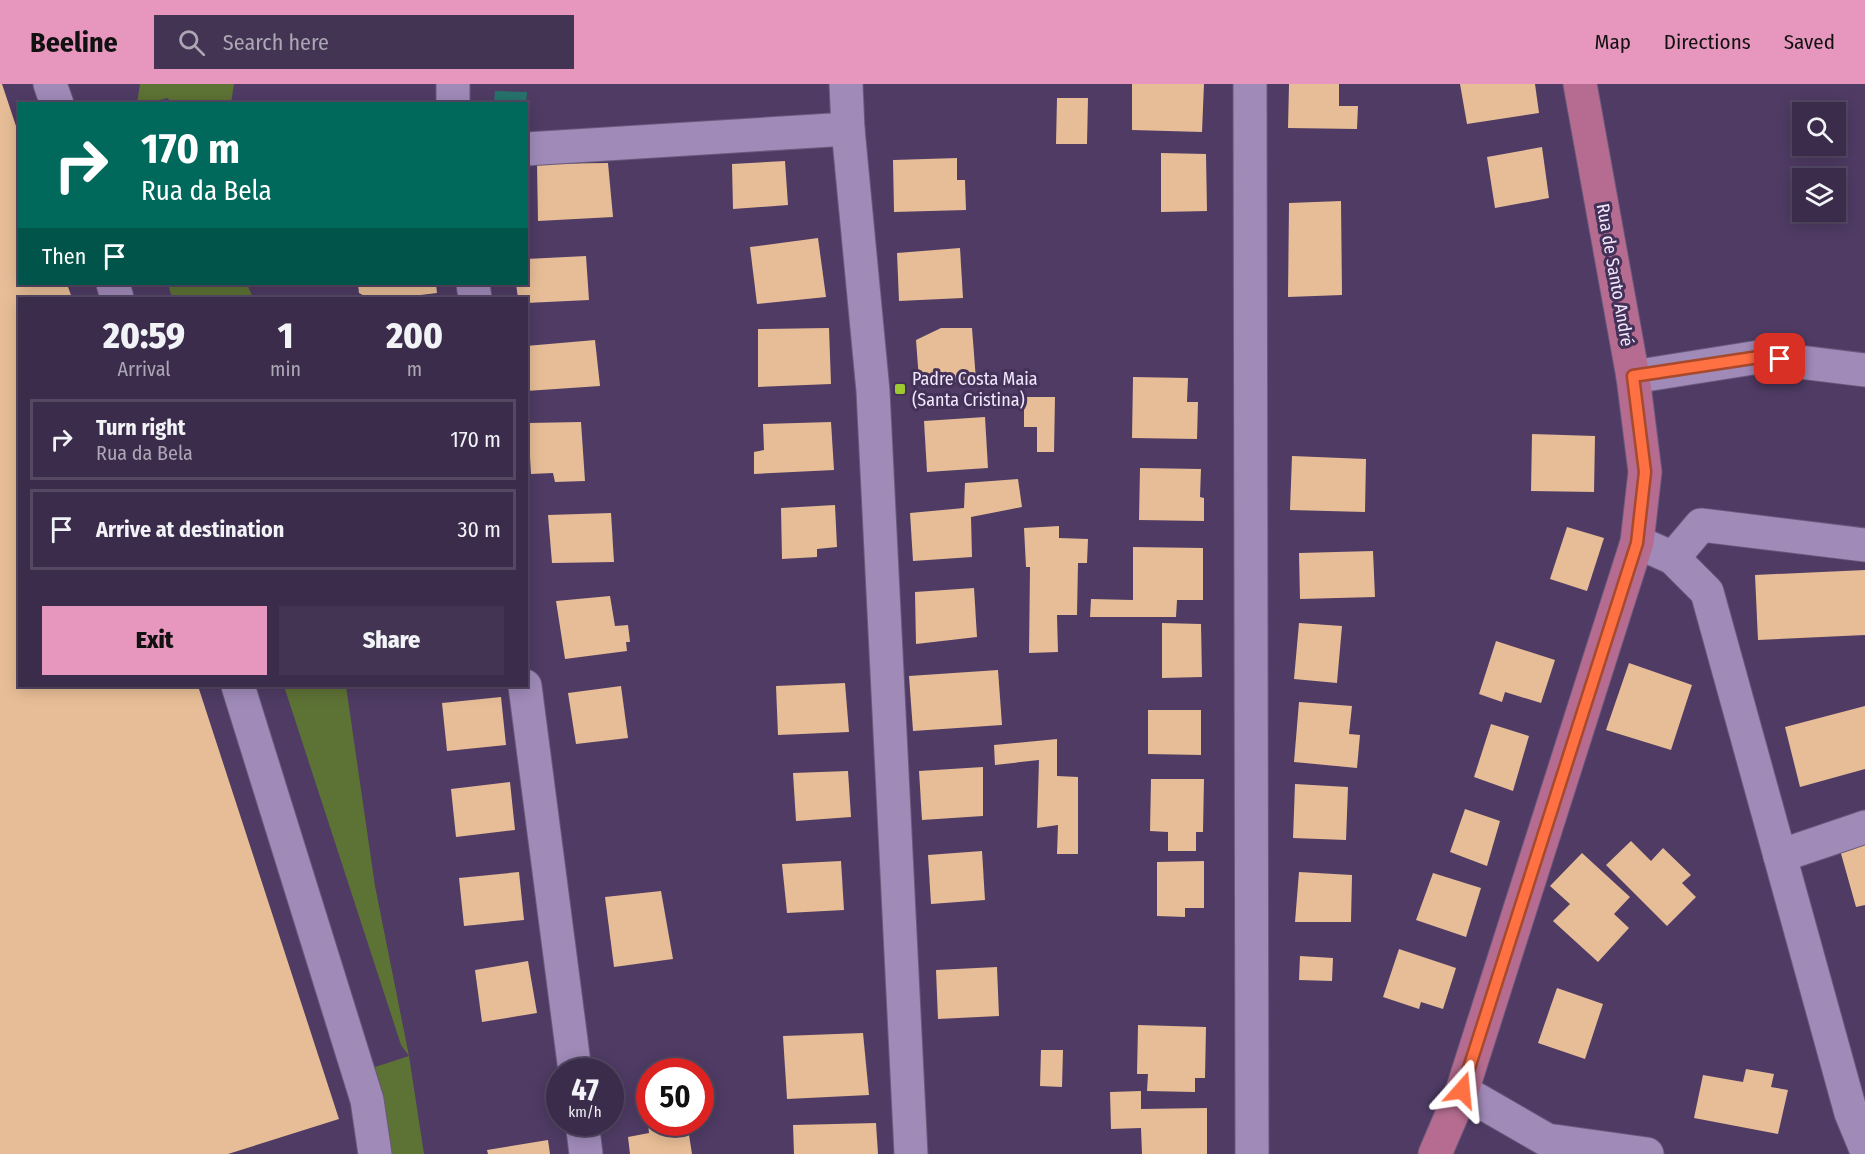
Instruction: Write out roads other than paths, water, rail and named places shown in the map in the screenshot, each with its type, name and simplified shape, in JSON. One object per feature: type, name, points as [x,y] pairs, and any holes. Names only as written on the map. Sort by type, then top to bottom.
[{"type":"main road","name":"Rua de Santo André","points":[[1435,1154],[1462,1090],[1637,543],[1645,472],[1633,376],[1581,84]]},
{"type":"street","points":[[50,84],[56,102]]},
{"type":"street","points":[[453,84],[453,102]]},
{"type":"street","points":[[846,84],[848,129],[873,391],[910,1154]]},
{"type":"street","points":[[1250,84],[1252,1154]]},
{"type":"street","points":[[528,149],[848,129]]},
{"type":"street","points":[[1633,376],[1759,357],[1865,370]]},
{"type":"street","points":[[1673,558],[1701,525],[1865,545]]},
{"type":"street","points":[[1637,543],[1673,558],[1707,592],[1780,856],[1851,1061],[1851,1113],[1865,1147]]},
{"type":"street","points":[[238,687],[366,1100],[375,1154]]},
{"type":"street","points":[[525,687],[573,1058]]},
{"type":"street","points":[[1780,856],[1865,827]]},
{"type":"street","points":[[1462,1090],[1535,1147],[1647,1154]]},
{"type":"street","points":[[584,1136],[586,1154]]},
{"type":"place","name":"Padre Costa Maia (Santa Cristina)","points":[[900,389]]}]
